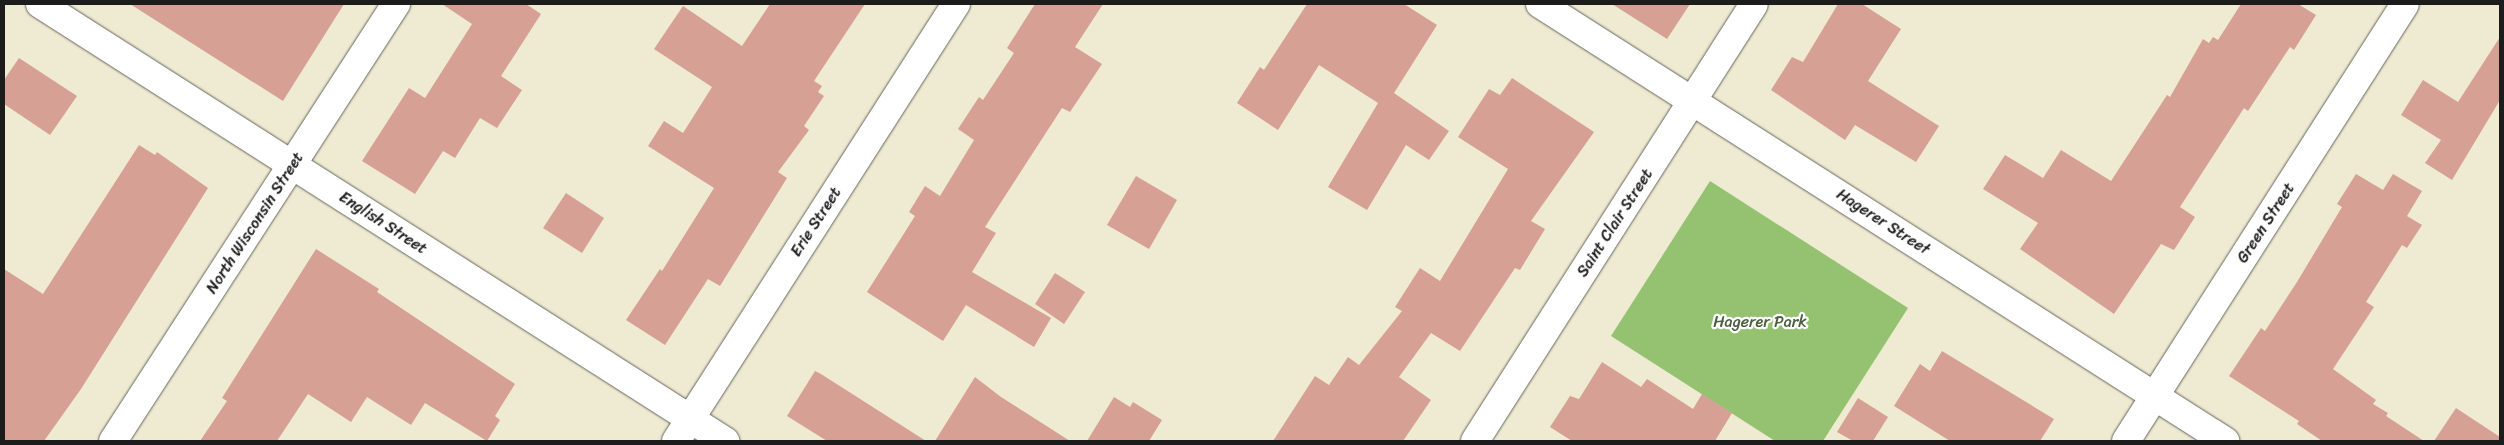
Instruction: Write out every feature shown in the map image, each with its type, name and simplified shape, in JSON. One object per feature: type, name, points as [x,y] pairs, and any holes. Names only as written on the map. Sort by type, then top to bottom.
[{"type":"street","name":"English Street","points":[[40,4],[725,441]]},
{"type":"street","name":"North Wisconsin Street","points":[[113,441],[396,4]]},
{"type":"street","name":"Erie Street","points":[[676,441],[956,4]]},
{"type":"street","name":"Hagerer Street","points":[[1540,4],[2225,441]]},
{"type":"street","name":"Saint Clair Street","points":[[1475,441],[1754,4]]},
{"type":"street","name":"Green Street","points":[[2126,441],[2405,4]]},
{"type":"green space","name":"Hagerer Park","points":[[1710,181],[1908,308],[1823,441],[1775,441],[1611,336]]},
{"type":"building","points":[[130,4],[344,4],[283,101]]},
{"type":"building","points":[[442,4],[526,4],[541,14],[501,76],[522,90],[497,128],[480,118],[455,158],[443,151],[415,194],[362,161],[409,88],[425,98],[472,24]]},
{"type":"building","points":[[770,4],[865,4],[814,81],[822,86],[818,92],[824,96],[804,126],[809,130],[778,172],[787,178],[720,286],[708,279],[665,345],[626,320],[660,269],[662,271],[714,188],[648,146],[664,121],[683,133],[712,87],[654,49],[683,6],[742,46]]},
{"type":"building","points":[[1035,4],[1103,4],[1075,47],[1102,64],[1070,112],[1062,108],[985,227],[996,233],[972,272],[1051,318],[1034,347],[966,305],[943,341],[867,292],[915,216],[909,212],[925,186],[940,196],[974,140],[958,129],[979,97],[983,100],[1014,53],[1007,48]]},
{"type":"building","points":[[1307,4],[1404,4],[1437,25],[1394,93],[1449,131],[1429,160],[1406,145],[1367,210],[1328,187],[1378,103],[1319,65],[1278,130],[1237,103],[1260,67],[1264,70]]},
{"type":"building","points":[[1612,4],[1690,4],[1667,39]]},
{"type":"building","points":[[1838,4],[1862,4],[1901,29],[1868,81],[1939,126],[1916,162],[1855,125],[1845,140],[1771,90],[1792,57],[1803,62]]},
{"type":"building","points":[[2241,4],[2298,4],[2316,15],[2294,50],[2290,47],[2248,111],[2244,108],[2180,207],[2195,217],[2174,250],[2161,244],[2114,314],[2020,249],[2038,223],[1983,189],[2005,155],[2043,178],[2061,150],[2111,181],[2167,95],[2170,97],[2203,39],[2209,43],[2213,37],[2218,40]]},
{"type":"building","points":[[2500,37],[2500,100],[2452,180],[2425,163],[2441,140],[2401,115],[2423,80],[2458,102]]},
{"type":"building","points":[[19,58],[77,96],[50,135],[4,104],[4,80]]},
{"type":"building","points":[[1512,78],[1594,132],[1531,221],[1545,229],[1520,270],[1515,268],[1460,351],[1431,333],[1399,377],[1431,400],[1403,441],[1273,441],[1315,376],[1329,385],[1348,357],[1359,365],[1402,311],[1395,307],[1420,268],[1440,281],[1508,169],[1458,137],[1489,89],[1500,95]]},
{"type":"building","points":[[139,145],[155,155],[157,152],[208,188],[81,389],[44,441],[4,441],[4,269],[43,294]]},
{"type":"building","points":[[2356,174],[2383,190],[2393,174],[2422,191],[2407,216],[2422,225],[2407,248],[2402,245],[2366,302],[2374,307],[2333,369],[2376,400],[2373,404],[2388,413],[2386,416],[2424,441],[2322,441],[2297,424],[2299,421],[2229,376],[2261,328],[2265,331],[2297,282],[2342,207],[2337,204]]},
{"type":"building","points":[[1136,176],[1177,200],[1149,249],[1107,225]]},
{"type":"building","points":[[566,193],[604,218],[582,253],[543,228]]},
{"type":"building","points":[[316,249],[379,289],[377,292],[515,384],[495,416],[500,420],[487,441],[425,403],[411,425],[367,397],[351,422],[308,394],[277,441],[200,441],[227,401],[222,398]]},
{"type":"building","points":[[1055,273],[1085,292],[1064,324],[1035,304]]},
{"type":"building","points":[[1942,351],[2054,419],[2040,441],[1950,441],[1894,406],[1920,364],[1930,371]]},
{"type":"building","points":[[1602,362],[1641,387],[1647,379],[1693,409],[1702,394],[1732,413],[1715,441],[1572,441],[1550,427],[1570,396],[1579,399]]},
{"type":"building","points":[[815,371],[926,441],[827,441],[787,416]]},
{"type":"building","points":[[975,377],[1001,397],[1070,441],[935,441]]},
{"type":"building","points":[[1114,397],[1130,407],[1133,402],[1162,420],[1149,441],[1087,441]]},
{"type":"building","points":[[1858,398],[1888,417],[1873,441],[1853,441],[1837,432]]},
{"type":"building","points":[[2456,408],[2500,437],[2500,441],[2434,441]]}]
